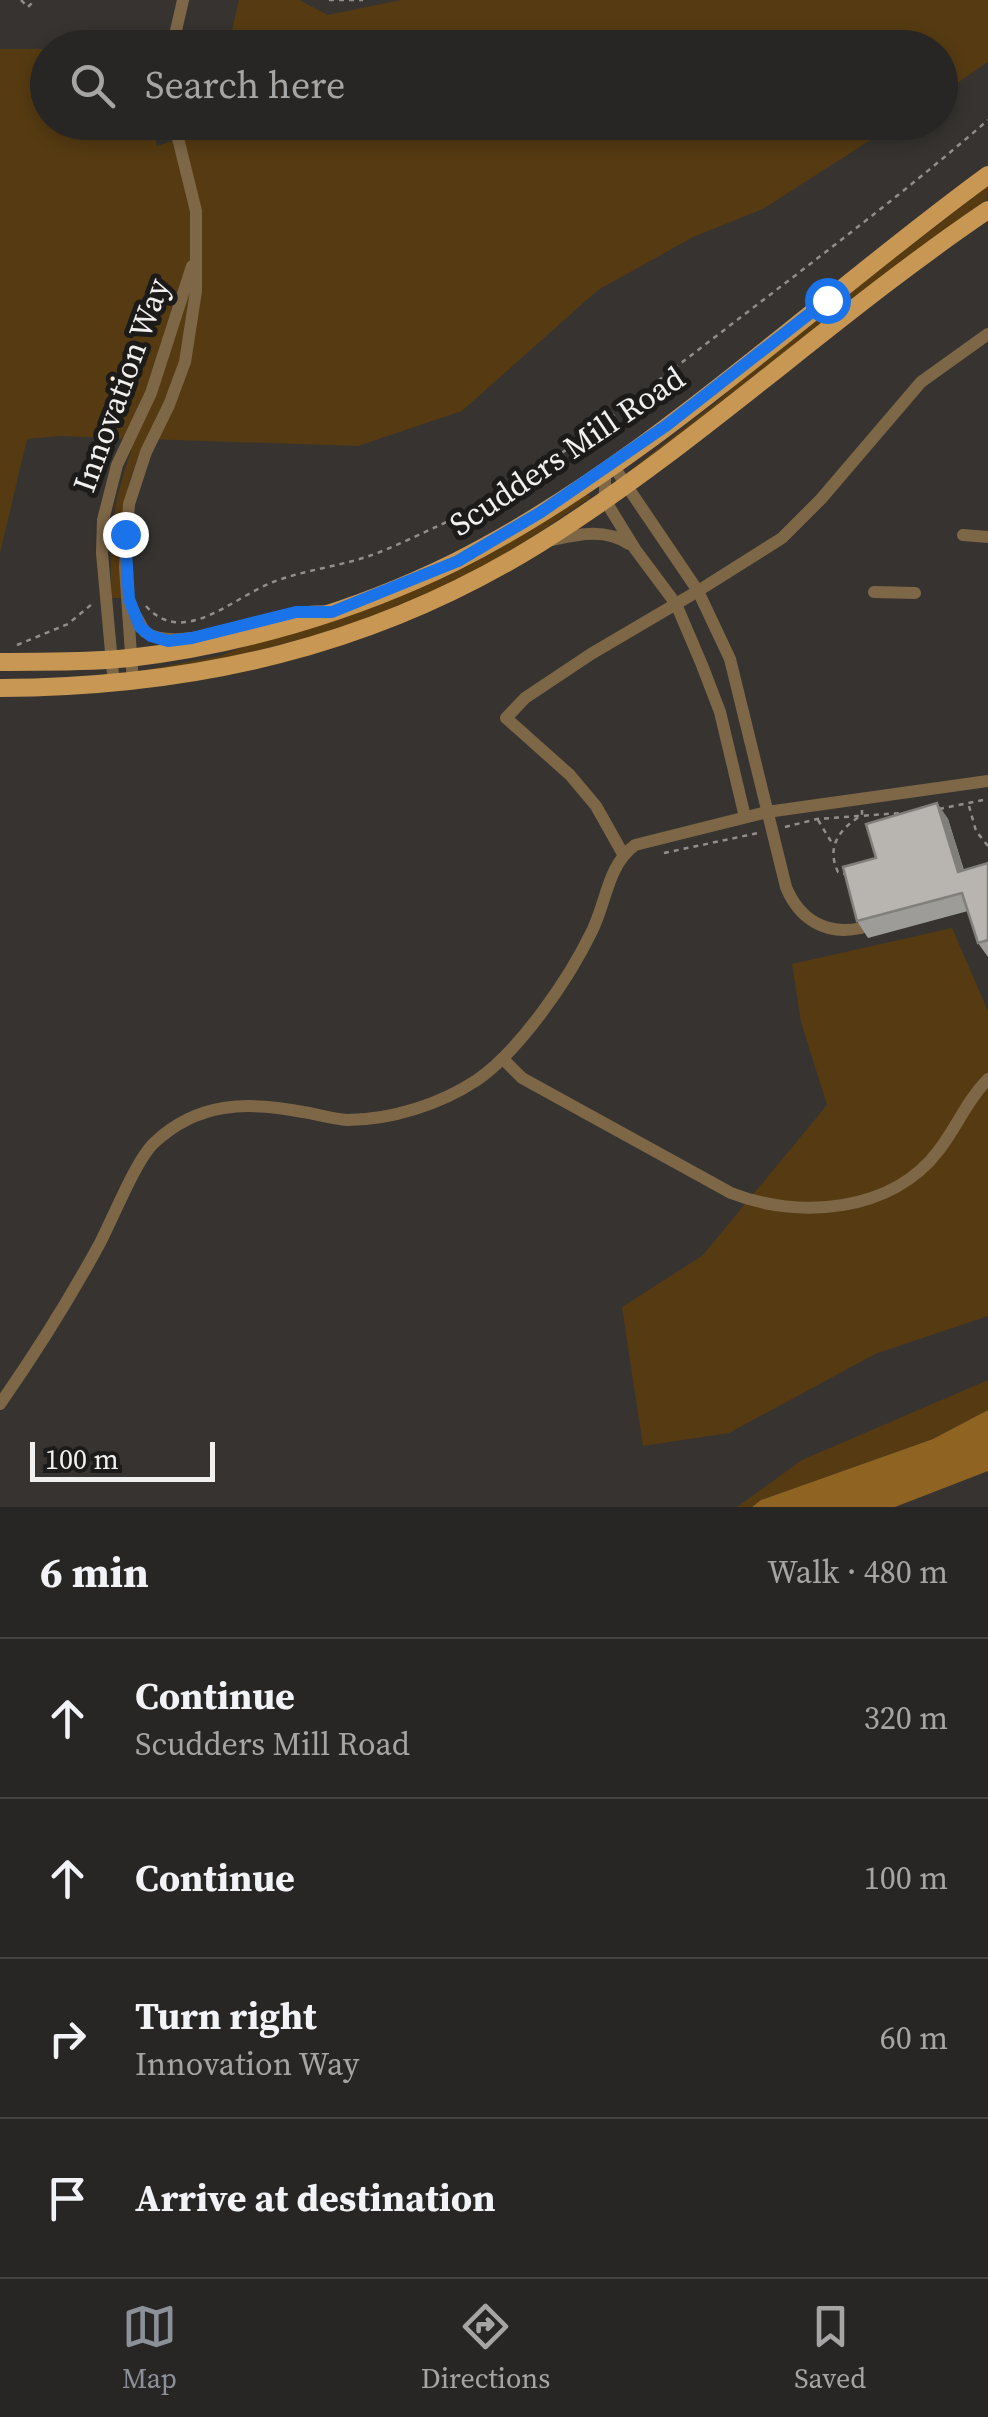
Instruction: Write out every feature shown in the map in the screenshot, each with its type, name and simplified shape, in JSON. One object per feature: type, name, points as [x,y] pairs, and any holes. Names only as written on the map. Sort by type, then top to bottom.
[{"type":"main road","name":"Scudders Mill Road","points":[[0,662],[121,659],[227,642],[332,612],[458,561],[608,467],[712,391],[988,175]]},
{"type":"main road","name":"Scudders Mill Road","points":[[0,688],[123,684],[220,670],[348,634],[436,598],[539,543],[605,500],[988,210]]},
{"type":"street","points":[[176,30],[183,0]]},
{"type":"street","name":"Innovation Way","points":[[121,659],[129,599],[125,534],[130,504],[146,452],[180,377],[192,328],[196,211],[178,140]]},
{"type":"street","name":"Innovation Way","points":[[121,659],[106,601],[103,520],[110,488],[159,370],[197,250]]},
{"type":"street","points":[[623,854],[596,806],[570,775],[506,718],[525,698],[782,538],[821,499],[921,382],[988,334]]},
{"type":"street","points":[[159,370],[180,377]]},
{"type":"street","points":[[608,467],[626,485],[698,592],[730,659],[794,908],[830,930],[861,928]]},
{"type":"street","points":[[608,467],[605,500],[676,604],[720,712],[746,816]]},
{"type":"street","points":[[539,543],[592,533],[613,536],[635,549]]},
{"type":"street","points":[[963,535],[988,537]]},
{"type":"street","points":[[874,592],[915,592]]},
{"type":"street","points":[[129,599],[135,619],[145,632],[168,641],[296,612],[332,612]]},
{"type":"street","points":[[121,659],[123,684]]},
{"type":"street","points":[[0,1404],[60,1319],[150,1147],[181,1122],[205,1111],[246,1104],[347,1120],[420,1107],[450,1096],[519,1044],[593,931],[614,871],[623,854],[635,844],[767,812],[988,781]]},
{"type":"street","points":[[503,1059],[522,1078],[731,1193],[787,1208],[828,1207],[896,1189],[922,1170],[988,1079]]},
{"type":"path","points":[[21,0],[28,7],[35,0]]},
{"type":"path","points":[[329,0],[363,0]]},
{"type":"path","points":[[129,599],[138,598],[157,618],[175,626],[202,619],[276,581],[369,556],[441,525],[518,483],[931,170],[988,120]]},
{"type":"path","points":[[12,647],[68,624],[85,607],[106,601]]},
{"type":"path","points":[[930,810],[988,799]]},
{"type":"path","points":[[969,804],[976,831],[988,846]]},
{"type":"path","points":[[664,854],[816,819],[904,813]]},
{"type":"path","points":[[833,845],[844,828],[862,815]]},
{"type":"path","points":[[816,819],[828,832],[838,872],[856,875]]},
{"type":"shaded area","points":[[239,0],[299,0],[328,15],[401,0],[988,0],[988,62],[958,82],[958,30],[232,30]]},
{"type":"shaded area","points":[[0,49],[30,49],[30,140],[156,140],[157,146],[174,140],[871,140],[763,209],[693,237],[598,290],[462,411],[358,446],[146,439],[122,517],[122,598],[112,598],[111,553],[114,517],[135,439],[27,439],[0,553]]},
{"type":"shaded area","points":[[988,186],[987,199],[634,472],[632,469],[760,362]]},
{"type":"shaded area","points":[[588,494],[590,498],[494,562],[422,597],[306,638],[146,674],[145,670],[220,656],[507,543]]},
{"type":"shaded area","points":[[952,928],[988,1011],[988,1316],[875,1354],[729,1433],[643,1446],[622,1307],[702,1256],[827,1105],[801,1022],[792,964]]},
{"type":"shaded area","points":[[988,1380],[988,1410],[933,1439],[761,1500],[752,1507],[737,1507],[802,1460]]},
{"type":"shaded area","points":[[988,1410],[988,1471],[895,1507],[752,1507],[761,1500],[933,1439]]},
{"type":"building","points":[[937,803],[958,872],[988,863],[988,940],[978,943],[962,893],[857,921],[843,867],[876,858],[866,824]]},
{"type":"route","points":[[125,534],[129,599],[135,619],[151,636],[168,641],[192,638],[296,612],[332,612],[458,561],[541,512],[667,425],[827,300]]}]
